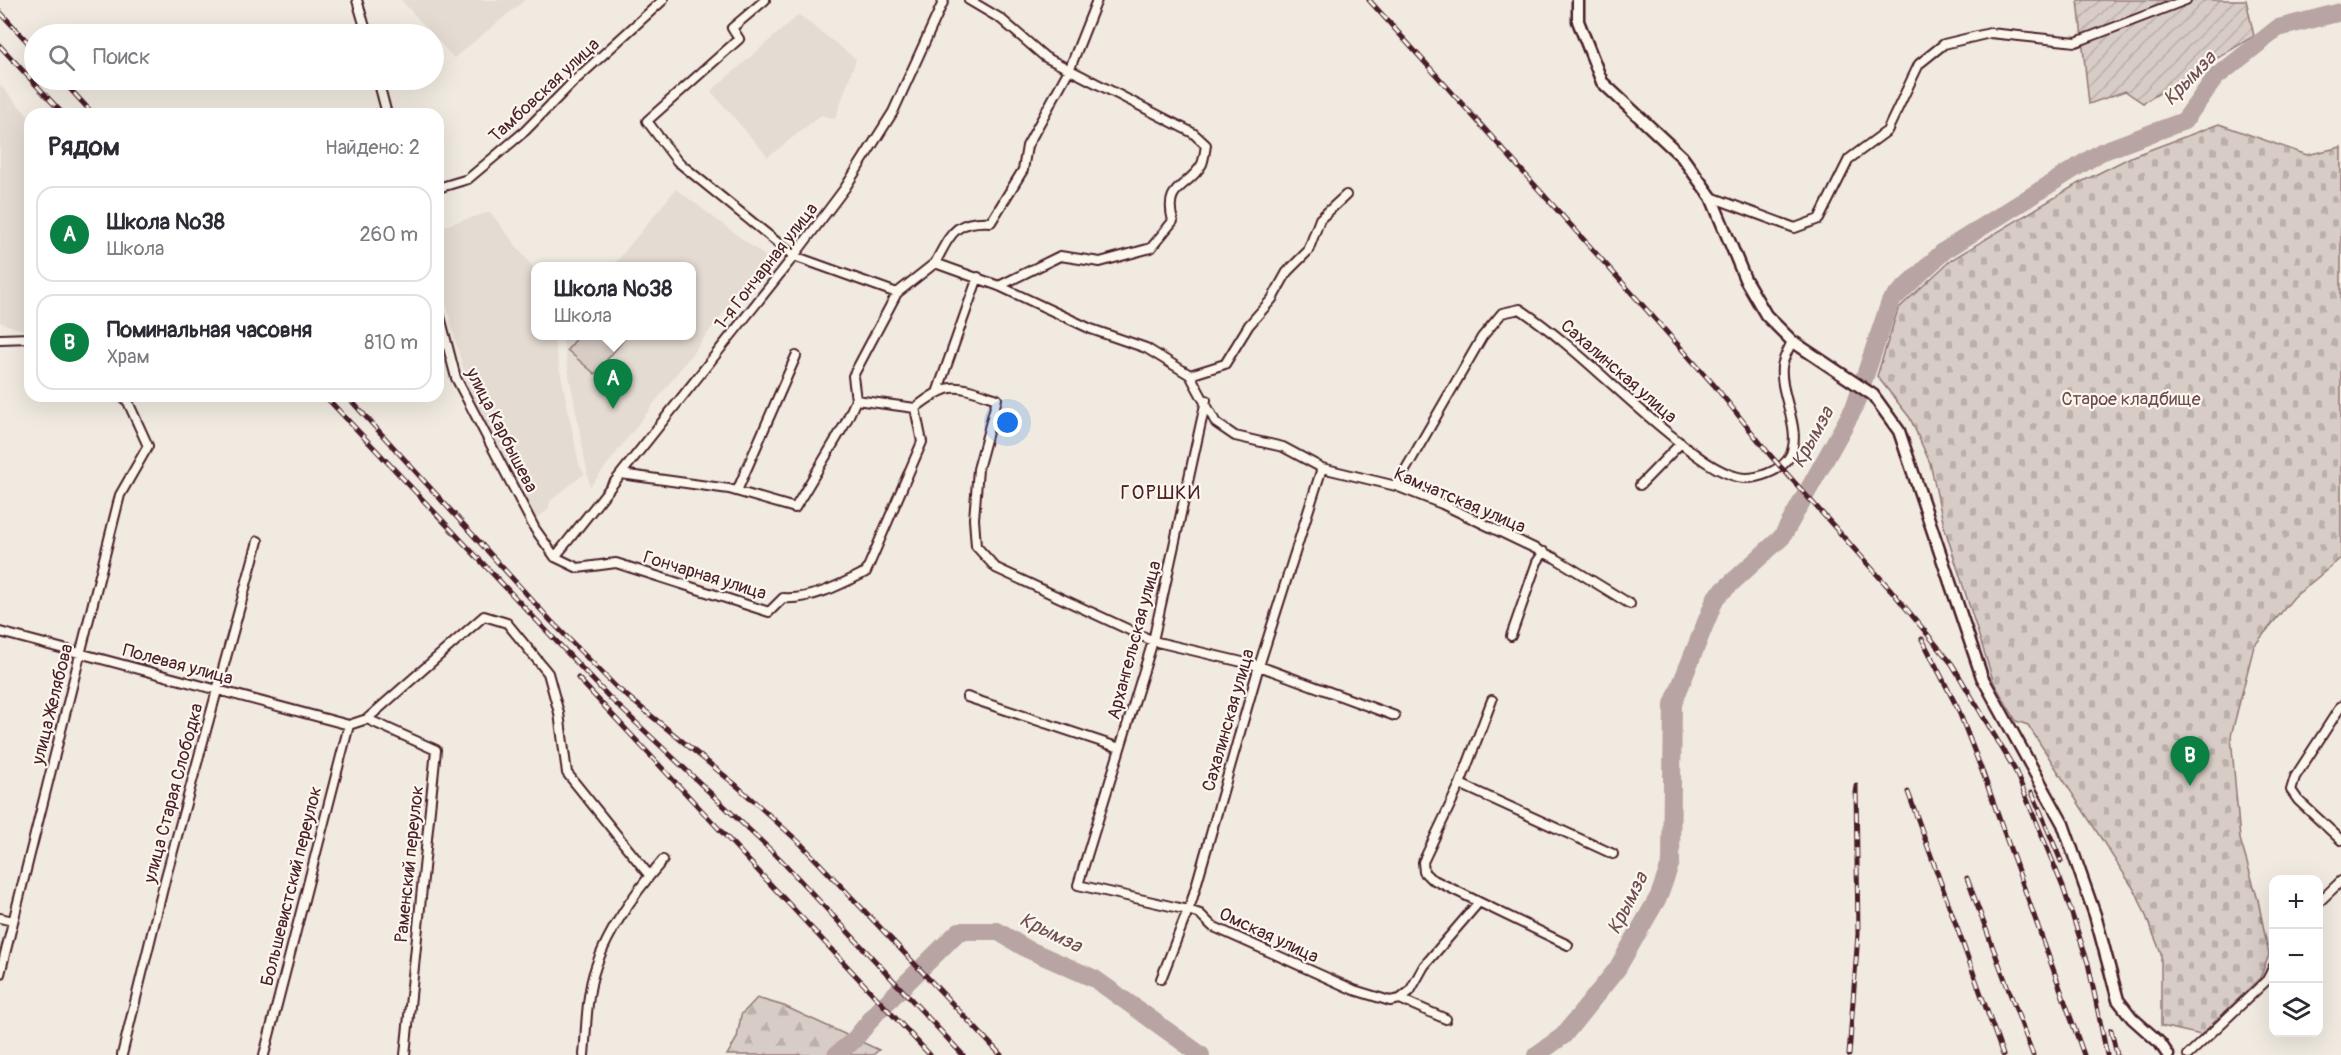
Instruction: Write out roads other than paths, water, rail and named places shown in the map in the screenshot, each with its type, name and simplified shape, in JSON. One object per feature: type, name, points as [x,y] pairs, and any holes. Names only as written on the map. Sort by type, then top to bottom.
[{"type":"street","points":[[357,0],[364,24]]},
{"type":"street","name":"Тамбовская улица","points":[[444,186],[468,179],[525,131],[572,83],[663,0]]},
{"type":"street","points":[[765,0],[732,28],[739,39],[647,121],[677,161],[794,256],[897,293]]},
{"type":"street","name":"1-я Гончарная улица","points":[[555,558],[794,256],[845,188],[893,112],[944,0]]},
{"type":"street","points":[[969,0],[1001,19],[1045,57],[1193,133],[1206,145],[1202,164],[1174,191],[1169,206],[1173,221],[1151,248],[1100,262],[1060,256],[999,286]]},
{"type":"street","points":[[621,474],[737,491],[795,508],[845,424],[856,400],[853,376],[897,293],[935,263],[960,225],[972,221],[991,222],[1023,170],[1027,146],[1070,68],[1097,0]]},
{"type":"street","points":[[1578,0],[1578,21],[1602,82],[1682,157],[1711,197],[1745,279],[1766,315],[1792,341],[1873,395],[1899,431],[1982,677],[2063,824],[2095,915],[2118,1000],[2132,1018],[2160,1043],[2168,1055]]},
{"type":"street","points":[[1711,197],[1795,228],[1819,219],[1849,159],[1887,131],[1919,64],[1944,44],[1990,33],[2076,42],[2187,0]]},
{"type":"street","points":[[381,90],[385,108]]},
{"type":"street","points":[[1190,375],[1225,364],[1249,325],[1272,299],[1287,272],[1308,251],[1320,219],[1346,195]]},
{"type":"street","name":"Камчатская улица","points":[[935,263],[978,277],[1091,329],[1146,348],[1190,375],[1206,400],[1216,423],[1235,436],[1283,447],[1322,468],[1396,486],[1442,504],[1544,552],[1630,604]]},
{"type":"street","points":[[938,390],[978,277]]},
{"type":"street","name":"Сахалинская улица","points":[[1396,486],[1482,337],[1502,313],[1520,309],[1543,324],[1643,413],[1681,443],[1701,458],[1740,478],[1776,472],[1790,456],[1793,440],[1782,381],[1782,365],[1792,341]]},
{"type":"street","name":"улица Карбышева","points":[[444,332],[456,378],[536,529],[555,558]]},
{"type":"street","points":[[0,339],[24,338]]},
{"type":"street","points":[[737,491],[796,356]]},
{"type":"street","points":[[856,400],[915,408],[938,390],[958,386],[997,399],[978,469],[974,519],[976,546],[996,568],[1153,641],[1259,666],[1395,716]]},
{"type":"street","name":"Архангельская улица","points":[[1078,885],[1153,641],[1206,400]]},
{"type":"street","name":"улица Желябова","points":[[0,974],[120,495],[148,446],[128,402]]},
{"type":"street","name":"Гончарная улица","points":[[555,558],[578,568],[616,563],[769,612],[783,598],[798,599],[842,584],[866,572],[921,442],[915,408]]},
{"type":"street","points":[[1640,484],[1681,443]]},
{"type":"street","name":"Сахалинская улица","points":[[1161,979],[1188,910],[1259,666],[1322,468]]},
{"type":"street","name":"улица Старая Слободка","points":[[122,1055],[148,943],[258,541]]},
{"type":"street","points":[[1511,636],[1537,562],[1544,552]]},
{"type":"street","points":[[349,725],[368,719],[483,616],[507,623],[548,672],[559,713],[567,773],[649,875]]},
{"type":"street","name":"Полевая улица","points":[[0,632],[349,725]]},
{"type":"street","points":[[967,698],[1120,748]]},
{"type":"street","points":[[1492,700],[1460,784],[1423,862],[1424,872],[1430,878],[1568,945]]},
{"type":"street","points":[[2341,706],[2295,777],[2292,790],[2298,800],[2341,840]]},
{"type":"street","name":"Раменский переулок","points":[[368,719],[436,750],[405,1055]]},
{"type":"street","name":"Большевистский переулок","points":[[264,1055],[349,725]]},
{"type":"street","points":[[1460,784],[1612,854]]},
{"type":"street","points":[[584,1055],[590,988],[600,959],[622,915],[649,875],[663,860]]},
{"type":"street","points":[[2323,899],[2341,881]]},
{"type":"street","name":"Омская улица","points":[[1078,885],[1200,914],[1212,926],[1354,990],[1390,1001],[1400,999],[1446,1018]]},
{"type":"street","points":[[1400,999],[1410,991],[1424,966],[1479,902]]},
{"type":"street","points":[[0,918],[13,921]]},
{"type":"street","points":[[2188,1055],[2269,976]]},
{"type":"waterway","name":"Крымза","points":[[1536,1055],[1563,1036],[1617,969],[1659,896],[1671,862],[1673,704],[1716,597],[1782,537],[1854,408],[1890,302],[1944,251],[2101,152],[2184,121],[2215,78],[2278,28],[2341,12]]},
{"type":"waterway","name":"Крымза","points":[[836,1055],[854,1040],[877,1012],[959,931],[997,931],[1027,949],[1095,979],[1201,1055]]},
{"type":"railway","points":[[1369,0],[1714,385],[1770,455],[1891,590],[1952,664],[2015,770],[2063,887],[2088,963],[2107,1055]]},
{"type":"railway","points":[[0,12],[24,38]]},
{"type":"railway","points":[[0,46],[24,72]]},
{"type":"railway","points":[[41,90],[57,108]]},
{"type":"railway","points":[[71,90],[88,108]]},
{"type":"railway","points":[[331,402],[609,697],[780,859],[963,1055]]},
{"type":"railway","points":[[352,402],[551,621],[616,687],[737,786],[801,844],[1001,1055]]},
{"type":"railway","points":[[1922,639],[1958,709],[2084,1055]]},
{"type":"railway","points":[[578,678],[930,1055]]},
{"type":"railway","points":[[1849,1055],[1858,934],[1856,786]]},
{"type":"railway","points":[[1908,792],[2003,1055]]},
{"type":"railway","points":[[2032,792],[2061,861]]},
{"type":"railway","points":[[1967,878],[2033,1055]]},
{"type":"railway","points":[[2111,1030],[2117,1055]]},
{"type":"place","name":"Школа №38","points":[[613,409]]},
{"type":"place","name":"Поминальная часовня","points":[[2190,786]]},
{"type":"district","name":"ГОРШКИ","points":[[1161,492]]},
{"type":"park label","name":"Старое кладбище","points":[[2131,399]]}]
